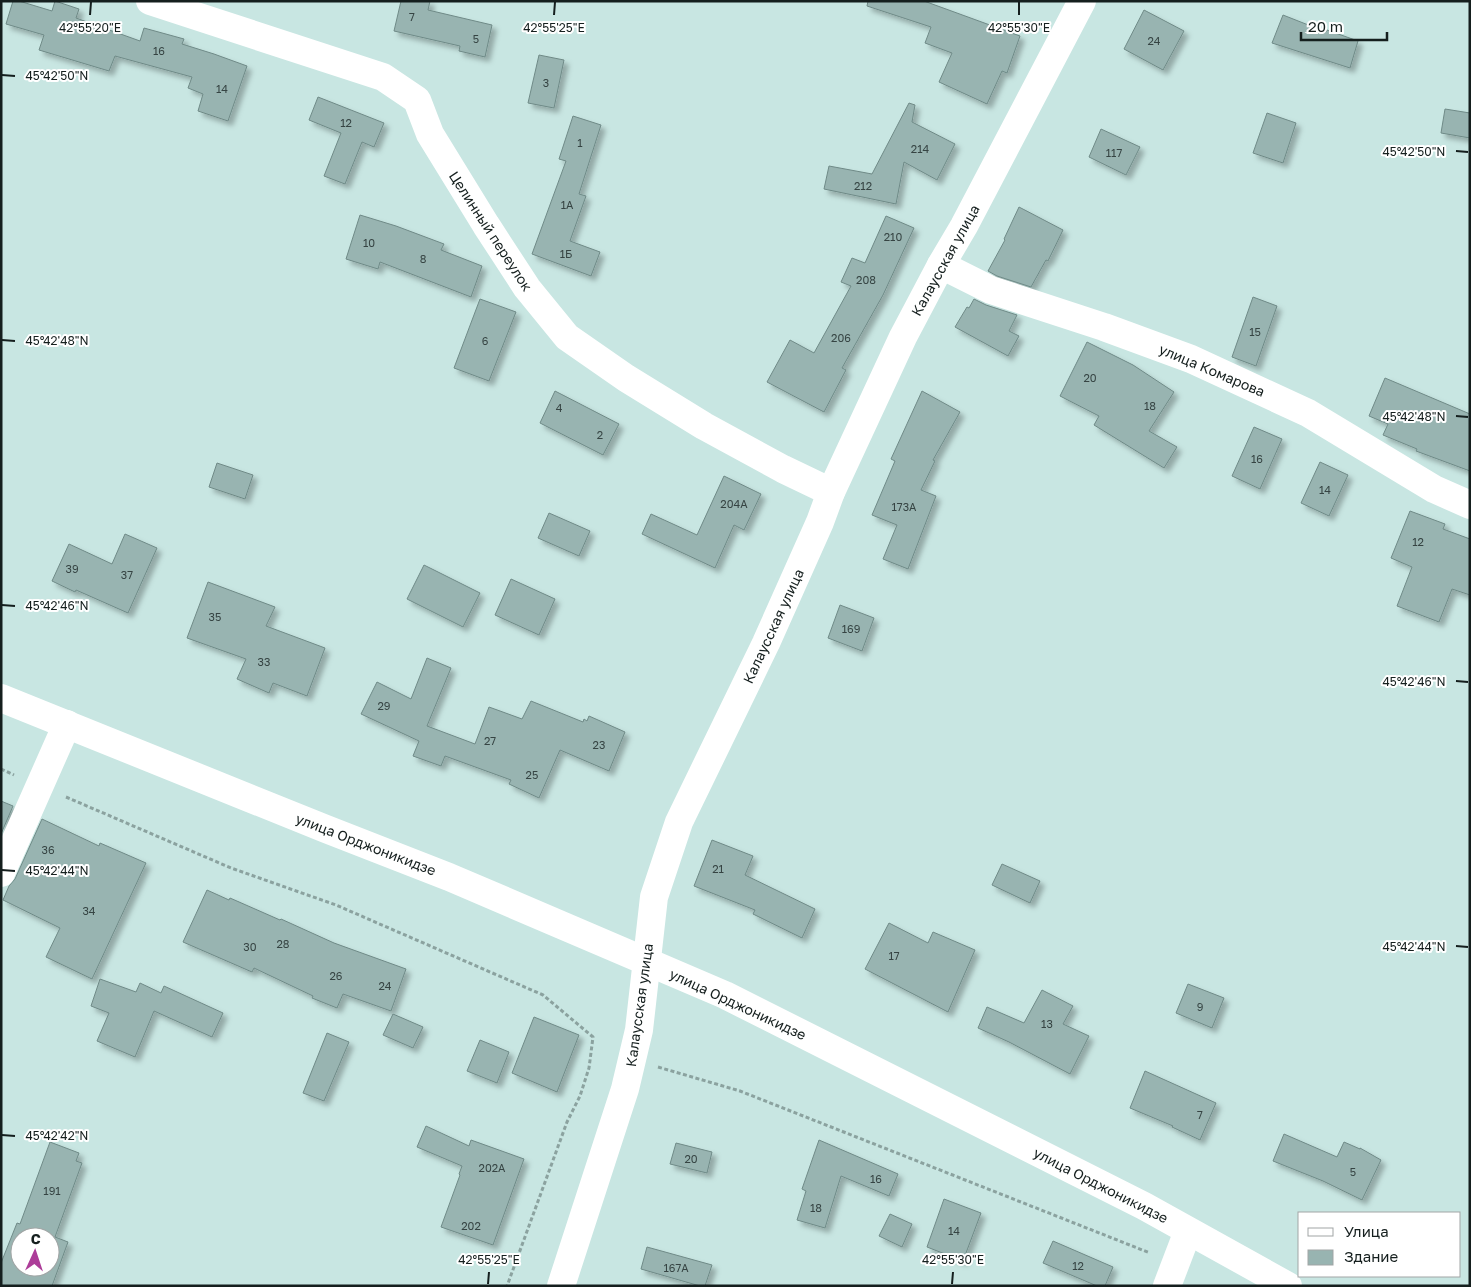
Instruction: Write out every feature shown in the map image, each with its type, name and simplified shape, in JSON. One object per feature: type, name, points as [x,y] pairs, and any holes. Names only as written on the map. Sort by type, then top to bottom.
[{"type":"street","name":"Целинный переулок","points":[[150,1],[383,77],[417,100],[430,134],[486,225],[527,288],[567,337],[626,378],[704,426],[783,469],[831,492]]},
{"type":"street","name":"Калаусская улица","points":[[561,1286],[626,1089],[639,1030],[654,897],[678,822],[766,643],[820,522],[831,492],[904,337],[1082,1]]},
{"type":"street","name":"улица Комарова","points":[[941,265],[991,290],[1104,327],[1191,359],[1308,413],[1434,489],[1470,505]]},
{"type":"street","name":"улица Орджоникидзе","points":[[1,698],[449,877],[725,995],[1144,1206],[1288,1286]]},
{"type":"street","points":[[1,874],[66,724]]},
{"type":"street","points":[[1172,1275],[1188,1231]]},
{"type":"path","points":[[1,769],[232,868],[336,904],[543,994],[593,1037],[589,1068],[580,1096],[567,1122],[507,1286]]},
{"type":"path","points":[[632,1060],[740,1091],[1172,1275]]},
{"type":"building","points":[[13,1],[52,11],[55,1],[79,9],[76,18],[140,41],[144,28],[184,39],[182,44],[247,66],[228,121],[198,111],[203,94],[188,88],[192,77],[115,56],[109,71],[39,50],[44,35],[6,24]]},
{"type":"building","points":[[401,1],[430,1],[428,10],[492,25],[485,57],[459,51],[460,46],[394,31]]},
{"type":"building","points":[[868,1],[924,1],[1020,36],[1007,73],[1002,71],[987,104],[939,82],[952,53],[925,43],[931,27],[867,6]]},
{"type":"building","points":[[1144,10],[1184,31],[1163,70],[1124,49]]},
{"type":"building","points":[[1283,15],[1326,32],[1327,30],[1358,41],[1350,68],[1272,43]]},
{"type":"building","points":[[539,55],[564,60],[554,108],[528,103]]},
{"type":"building","points":[[318,97],[384,123],[374,147],[362,142],[345,184],[324,176],[341,133],[309,120]]},
{"type":"building","points":[[909,103],[915,105],[912,122],[955,144],[937,180],[904,162],[896,204],[824,189],[829,166],[872,174]]},
{"type":"building","points":[[1445,109],[1470,113],[1470,138],[1441,133]]},
{"type":"building","points":[[1267,113],[1296,123],[1283,163],[1253,153]]},
{"type":"building","points":[[573,116],[601,125],[579,194],[586,196],[570,241],[600,252],[591,276],[532,254],[566,161],[559,159]]},
{"type":"building","points":[[1101,129],[1140,147],[1126,175],[1089,157]]},
{"type":"building","points":[[1019,207],[1063,230],[1048,261],[1046,260],[1031,287],[997,276],[988,271],[1005,240]]},
{"type":"building","points":[[360,215],[444,244],[441,250],[482,266],[471,297],[380,262],[378,269],[346,259]]},
{"type":"building","points":[[886,216],[914,228],[883,295],[842,368],[846,370],[824,412],[767,382],[790,340],[814,353],[851,286],[841,282],[852,258],[865,263]]},
{"type":"building","points":[[1253,297],[1277,306],[1256,366],[1232,357]]},
{"type":"building","points":[[480,299],[516,312],[489,381],[454,368]]},
{"type":"building","points":[[974,299],[1017,315],[1009,331],[1019,336],[1008,356],[955,327]]},
{"type":"building","points":[[1087,342],[1133,365],[1174,392],[1149,431],[1177,447],[1164,468],[1094,425],[1099,416],[1060,396]]},
{"type":"building","points":[[1385,378],[1470,414],[1470,471],[1416,451],[1417,449],[1383,435],[1388,424],[1369,416]]},
{"type":"building","points":[[555,391],[619,424],[603,455],[540,423]]},
{"type":"building","points":[[922,391],[960,412],[933,460],[935,461],[921,490],[936,496],[908,569],[883,559],[897,525],[872,515],[895,461],[891,459]]},
{"type":"building","points":[[1254,427],[1282,439],[1260,489],[1232,476]]},
{"type":"building","points":[[1320,462],[1348,475],[1329,516],[1301,503]]},
{"type":"building","points":[[217,463],[253,475],[245,499],[209,487]]},
{"type":"building","points":[[724,476],[761,494],[744,530],[734,525],[715,568],[642,534],[651,514],[697,535]]},
{"type":"building","points":[[1410,511],[1445,524],[1443,529],[1470,539],[1470,595],[1452,589],[1439,622],[1397,606],[1412,567],[1391,558]]},
{"type":"building","points":[[549,513],[590,531],[579,556],[538,538]]},
{"type":"building","points":[[125,534],[157,548],[128,613],[52,581],[69,544],[112,564]]},
{"type":"building","points":[[424,565],[480,593],[463,627],[407,599]]},
{"type":"building","points":[[511,579],[555,599],[539,635],[495,615]]},
{"type":"building","points":[[208,582],[275,607],[266,626],[325,648],[307,696],[273,683],[269,693],[237,679],[246,659],[187,638]]},
{"type":"building","points":[[840,605],[874,618],[862,651],[828,638]]},
{"type":"building","points":[[427,658],[451,668],[427,726],[475,744],[489,707],[522,719],[531,701],[583,722],[584,719],[587,721],[589,716],[625,732],[609,771],[560,750],[539,798],[509,784],[511,780],[445,756],[441,766],[413,756],[419,741],[361,714],[377,682],[411,699]]},
{"type":"building","points":[[1,801],[13,806],[1,834]]},
{"type":"building","points":[[42,819],[99,846],[100,843],[146,863],[92,979],[46,957],[60,928],[3,900],[9,886],[15,879]]},
{"type":"building","points":[[712,840],[753,856],[745,875],[815,909],[802,938],[753,914],[755,910],[694,886]]},
{"type":"building","points":[[1002,864],[1040,881],[1030,903],[992,885]]},
{"type":"building","points":[[207,890],[281,919],[334,943],[406,969],[391,1011],[343,994],[337,1008],[312,998],[313,996],[254,968],[252,972],[183,942]]},
{"type":"building","points":[[889,923],[928,943],[933,932],[975,950],[948,1012],[865,969]]},
{"type":"building","points":[[100,979],[136,992],[140,983],[161,993],[164,986],[223,1013],[212,1037],[154,1011],[135,1057],[97,1041],[109,1013],[91,1006]]},
{"type":"building","points":[[1188,984],[1224,998],[1212,1028],[1176,1013]]},
{"type":"building","points":[[1042,990],[1073,1006],[1063,1024],[1089,1036],[1070,1074],[978,1028],[987,1007],[1024,1023]]},
{"type":"building","points":[[393,1014],[423,1027],[413,1048],[383,1035]]},
{"type":"building","points":[[534,1017],[579,1035],[557,1092],[512,1073]]},
{"type":"building","points":[[327,1033],[349,1042],[324,1101],[303,1093]]},
{"type":"building","points":[[480,1040],[509,1052],[497,1083],[467,1071]]},
{"type":"building","points":[[1145,1071],[1216,1103],[1200,1140],[1173,1126],[1130,1108]]},
{"type":"building","points":[[426,1126],[469,1146],[471,1140],[524,1159],[493,1245],[441,1227],[462,1166],[417,1147]]},
{"type":"building","points":[[1284,1134],[1337,1157],[1344,1142],[1360,1148],[1381,1160],[1362,1200],[1323,1181],[1273,1161]]},
{"type":"building","points":[[819,1140],[898,1174],[889,1196],[841,1176],[825,1228],[797,1220],[806,1191],[802,1189]]},
{"type":"building","points":[[50,1142],[79,1153],[76,1161],[82,1163],[59,1227],[15,1227],[17,1223],[20,1224]]},
{"type":"building","points":[[676,1143],[712,1152],[707,1173],[670,1164]]},
{"type":"building","points":[[944,1199],[981,1213],[963,1261],[927,1247]]},
{"type":"building","points":[[890,1214],[912,1224],[902,1247],[879,1236]]},
{"type":"building","points":[[60,1239],[68,1242],[60,1264]]},
{"type":"building","points":[[10,1240],[10,1277],[55,1277],[52,1286],[1,1286],[1,1263]]},
{"type":"building","points":[[1053,1241],[1113,1267],[1105,1286],[1097,1286],[1043,1263]]},
{"type":"building","points":[[647,1247],[712,1265],[705,1286],[641,1269]]}]
